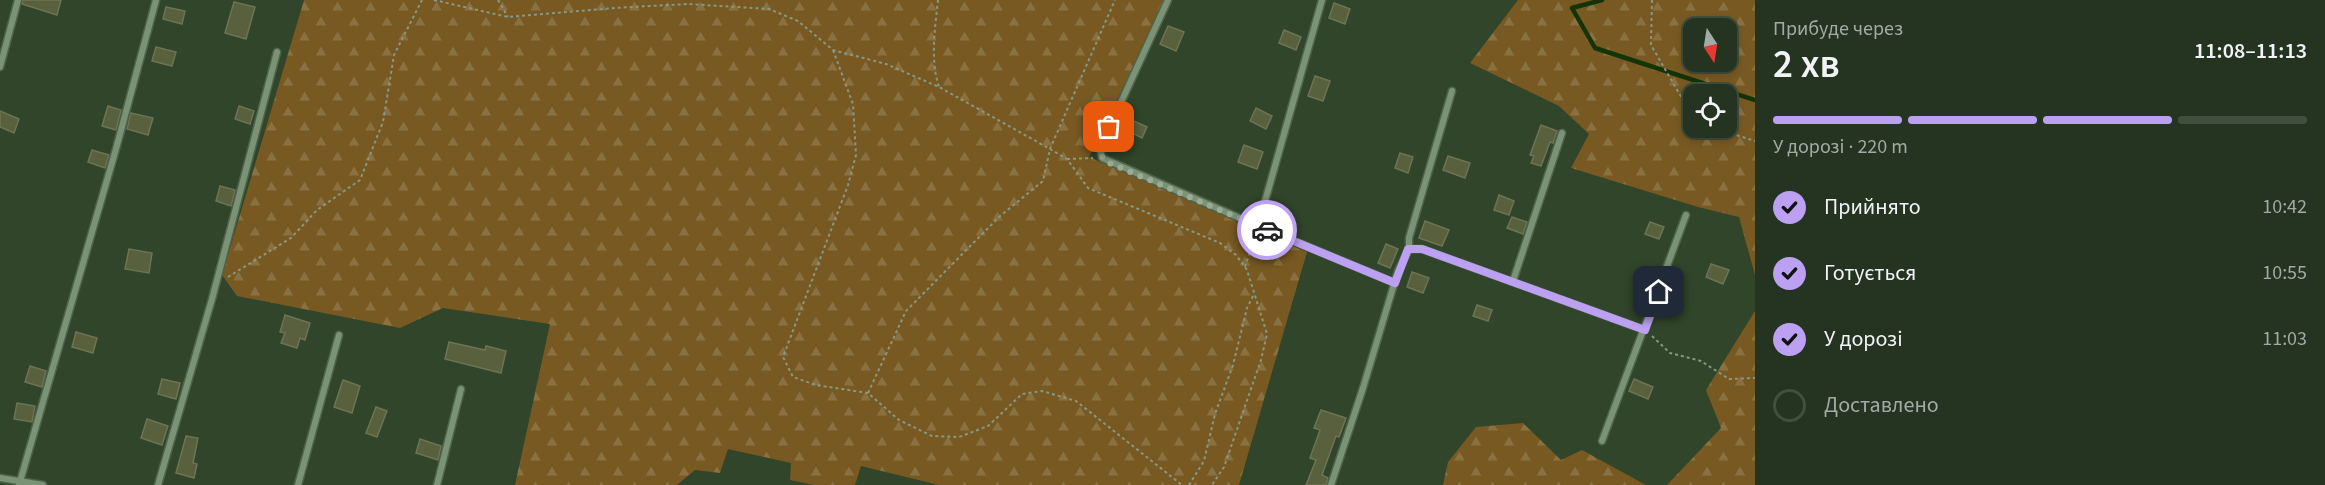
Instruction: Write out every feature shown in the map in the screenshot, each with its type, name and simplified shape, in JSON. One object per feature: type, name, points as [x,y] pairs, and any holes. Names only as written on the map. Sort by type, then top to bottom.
[{"type":"street","points":[[0,67],[18,0]]},
{"type":"street","points":[[20,483],[156,0]]},
{"type":"street","points":[[1168,0],[1100,148],[1102,158],[1395,283]]},
{"type":"street","points":[[1258,226],[1322,0]]},
{"type":"street","points":[[158,485],[216,285],[277,52]]},
{"type":"street","points":[[1331,485],[1395,283],[1408,249],[1409,238],[1452,91]]},
{"type":"street","points":[[1512,281],[1562,133]]},
{"type":"street","points":[[1602,441],[1686,215]]},
{"type":"street","points":[[1408,249],[1422,249],[1645,330]]},
{"type":"street","points":[[298,485],[339,335]]},
{"type":"street","points":[[437,485],[461,389]]},
{"type":"street","points":[[0,478],[43,485]]},
{"type":"path","points":[[216,285],[291,237],[317,210],[360,180],[383,123],[394,55],[422,0]]},
{"type":"path","points":[[434,0],[508,18],[688,4],[769,9],[798,21],[833,50],[886,64],[939,87],[1050,149],[1067,159],[1088,188],[1220,243],[1236,255],[1245,267],[1267,334],[1261,360],[1224,467],[1212,485]]},
{"type":"path","points":[[498,0],[508,18]]},
{"type":"path","points":[[938,0],[935,75],[939,87]]},
{"type":"path","points":[[868,393],[906,311],[999,217],[1043,181],[1050,149],[1115,0]]},
{"type":"path","points":[[1653,0],[1651,45],[1683,98]]},
{"type":"path","points":[[833,50],[853,104],[856,155],[848,185],[783,357],[793,377],[816,385],[868,393],[898,420],[932,436],[959,436],[988,426],[1022,394],[1042,391],[1076,401],[1182,485]]},
{"type":"path","points":[[1737,135],[1755,141]]},
{"type":"path","points":[[1067,159],[1102,158]]},
{"type":"path","points":[[1245,267],[1258,226]]},
{"type":"path","points":[[1189,485],[1204,461],[1215,414],[1233,365],[1247,308],[1253,295]]},
{"type":"path","points":[[1645,330],[1670,353],[1701,361],[1730,379],[1755,378]]},
{"type":"green space","points":[[304,0],[1166,0],[1089,157],[1307,252],[1239,485],[939,485],[861,466],[855,485],[814,485],[790,480],[791,463],[728,449],[720,473],[695,470],[677,485],[515,485],[550,324],[443,308],[400,328],[237,296],[222,275]]},
{"type":"green space","points":[[1518,0],[1755,0],[1755,275],[1739,217],[1698,207],[1571,168],[1589,134],[1559,106],[1470,63]]},
{"type":"green space","points":[[1755,311],[1755,485],[1667,485],[1721,428],[1706,390]]},
{"type":"green space","points":[[1523,423],[1561,460],[1582,450],[1646,485],[1443,485],[1448,462],[1476,427]]},
{"type":"building","points":[[23,0],[61,0],[57,15],[22,4]]},
{"type":"building","points":[[234,2],[255,7],[246,39],[225,33]]},
{"type":"building","points":[[1334,3],[1350,9],[1345,24],[1329,18]]},
{"type":"building","points":[[166,7],[185,11],[182,24],[163,19]]},
{"type":"building","points":[[1168,26],[1184,32],[1176,51],[1160,44]]},
{"type":"building","points":[[1284,30],[1301,37],[1296,50],[1279,43]]},
{"type":"building","points":[[156,47],[176,52],[172,66],[152,61]]},
{"type":"building","points":[[1315,76],[1330,81],[1323,101],[1308,96]]},
{"type":"building","points":[[108,106],[121,110],[116,130],[102,126]]},
{"type":"building","points":[[239,106],[254,111],[250,124],[235,119]]},
{"type":"building","points":[[1256,108],[1272,116],[1266,129],[1250,121]]},
{"type":"building","points":[[0,111],[19,119],[14,133],[0,127]]},
{"type":"building","points":[[131,113],[153,118],[148,135],[127,129]]},
{"type":"building","points":[[1127,118],[1147,127],[1142,138],[1122,128]]},
{"type":"building","points":[[1541,125],[1557,131],[1541,166],[1531,163],[1534,156],[1530,155]]},
{"type":"building","points":[[1244,145],[1263,152],[1257,169],[1238,162]]},
{"type":"building","points":[[92,150],[109,155],[105,168],[88,162]]},
{"type":"building","points":[[1400,153],[1413,157],[1408,173],[1395,168]]},
{"type":"building","points":[[1448,156],[1470,163],[1465,178],[1443,170]]},
{"type":"building","points":[[220,186],[235,190],[231,206],[216,201]]},
{"type":"building","points":[[1499,195],[1514,201],[1509,215],[1494,210]]},
{"type":"building","points":[[1512,217],[1527,222],[1523,234],[1507,228]]},
{"type":"building","points":[[1425,221],[1449,230],[1442,246],[1419,238]]},
{"type":"building","points":[[1650,222],[1664,227],[1659,239],[1645,234]]},
{"type":"building","points":[[1386,244],[1398,249],[1390,268],[1378,263]]},
{"type":"building","points":[[129,249],[152,253],[149,273],[125,269]]},
{"type":"building","points":[[1711,264],[1729,270],[1723,284],[1706,277]]},
{"type":"building","points":[[1412,272],[1429,278],[1423,293],[1407,287]]},
{"type":"building","points":[[1477,305],[1492,310],[1488,321],[1473,316]]},
{"type":"building","points":[[285,315],[310,323],[305,340],[300,338],[297,348],[281,343],[285,333],[280,332]]},
{"type":"building","points":[[76,332],[97,338],[93,353],[72,347]]},
{"type":"building","points":[[449,342],[485,350],[486,346],[506,351],[501,373],[445,359]]},
{"type":"building","points":[[30,366],[46,371],[42,387],[25,382]]},
{"type":"building","points":[[162,379],[180,383],[176,399],[158,394]]},
{"type":"building","points":[[1634,379],[1653,387],[1648,399],[1629,391]]},
{"type":"building","points":[[343,380],[360,386],[352,413],[334,407]]},
{"type":"building","points":[[17,403],[35,406],[32,422],[14,419]]},
{"type":"building","points":[[376,407],[387,411],[377,437],[366,433]]},
{"type":"building","points":[[1321,410],[1346,418],[1339,437],[1336,436],[1322,475],[1328,478],[1326,485],[1306,485],[1316,460],[1310,458],[1320,430],[1314,428]]},
{"type":"building","points":[[147,419],[168,426],[162,445],[141,438]]},
{"type":"building","points":[[186,436],[198,438],[193,463],[197,464],[194,478],[176,473]]},
{"type":"building","points":[[420,439],[441,446],[438,460],[416,453]]},
{"type":"waterway","points":[[1602,0],[1572,8],[1595,48],[1755,100]]},
{"type":"way so far","points":[[1109,127],[1100,148],[1100,154],[1107,162],[1267,230]]},
{"type":"route","points":[[1267,230],[1395,283],[1408,249],[1422,249],[1645,330],[1659,292]]}]
